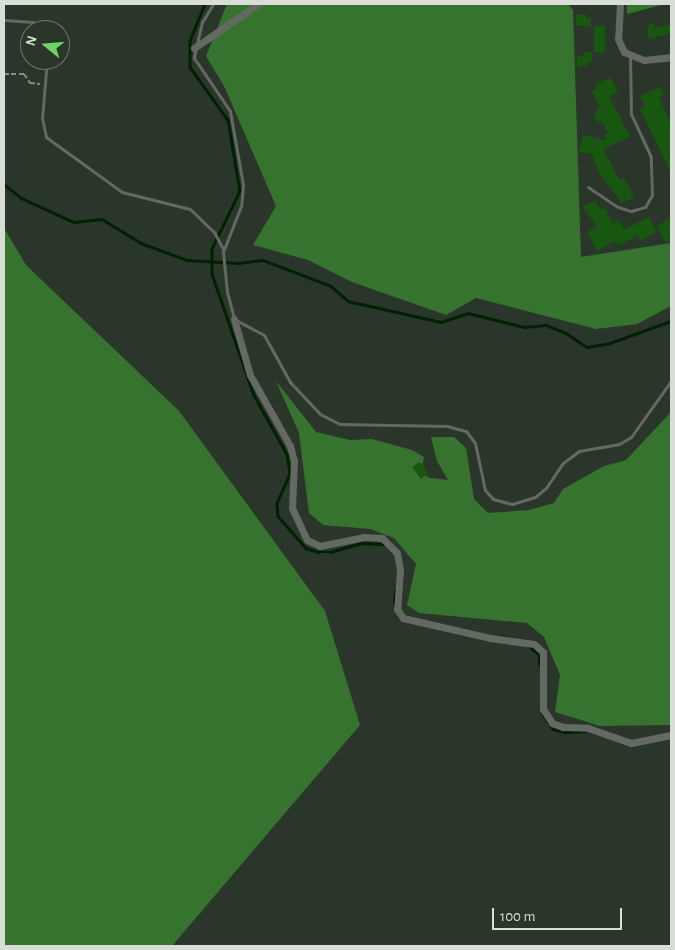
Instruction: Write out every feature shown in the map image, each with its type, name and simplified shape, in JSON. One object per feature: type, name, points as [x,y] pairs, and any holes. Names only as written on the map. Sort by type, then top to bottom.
[{"type":"street","points":[[194,48],[258,4]]},
{"type":"street","points":[[620,4],[618,39],[630,56],[644,60],[671,57]]},
{"type":"street","points":[[234,319],[250,375],[290,446],[294,462],[292,508],[298,528],[306,540],[320,546],[364,537],[382,538],[397,553],[400,570],[397,609],[403,618],[412,622],[490,638],[534,644],[543,652],[544,709],[552,723],[563,727],[588,728],[631,743],[671,735]]},
{"type":"lane","points":[[213,4],[202,22],[194,48],[194,58],[203,74],[230,111],[243,185],[241,206],[223,254]]},
{"type":"lane","points":[[4,20],[20,21]]},
{"type":"lane","points":[[588,187],[618,207],[632,211],[645,207],[652,195],[651,157],[634,126],[630,108],[630,56]]},
{"type":"lane","points":[[46,70],[42,118],[46,138],[122,192],[182,206],[214,232],[222,243],[223,268],[234,319],[264,335],[297,392],[330,420],[350,424],[447,426],[466,431],[475,442],[485,490],[493,499],[512,504],[535,497],[546,488],[563,463],[579,451],[619,444],[632,437],[671,381]]},
{"type":"path","points":[[4,74],[24,74],[30,83],[45,84]]},
{"type":"green space","points":[[227,4],[568,4],[573,10],[581,257],[671,243],[671,306],[637,324],[596,329],[476,298],[446,315],[352,282],[308,260],[253,245],[276,206],[224,86],[206,56]]},
{"type":"green space","points":[[627,4],[665,4],[627,14]]},
{"type":"green space","points":[[4,228],[26,265],[179,411],[325,611],[360,725],[172,946],[4,946]]},
{"type":"green space","points":[[276,381],[316,432],[350,440],[372,439],[412,450],[424,457],[421,473],[430,478],[448,480],[437,461],[431,437],[454,437],[466,448],[474,499],[488,513],[529,510],[554,503],[563,489],[604,466],[626,460],[671,412],[671,725],[600,726],[555,712],[560,675],[544,637],[527,623],[419,613],[407,605],[416,564],[394,538],[370,529],[323,525],[309,513],[299,433]]},
{"type":"building","points":[[576,14],[586,14],[586,18],[591,18],[591,28],[576,25]]},
{"type":"building","points":[[654,23],[655,28],[671,24],[671,33],[649,39],[647,25]]},
{"type":"building","points":[[594,26],[605,26],[605,52],[594,52]]},
{"type":"building","points":[[584,52],[592,52],[592,62],[587,62],[587,66],[577,66],[577,56],[584,56]]},
{"type":"building","points":[[610,77],[618,92],[609,97],[630,136],[603,150],[620,180],[624,178],[634,197],[622,203],[598,171],[592,154],[579,152],[583,135],[607,141],[604,135],[608,132],[602,121],[597,123],[594,115],[600,107],[592,91],[597,89],[595,85]]},
{"type":"building","points":[[660,87],[664,95],[659,98],[671,123],[671,173],[640,109],[645,106],[640,96]]},
{"type":"building","points":[[595,201],[601,210],[605,208],[613,224],[619,220],[624,229],[649,217],[657,232],[640,241],[637,235],[618,246],[615,241],[597,251],[587,232],[597,227],[583,207]]},
{"type":"building","points":[[671,217],[671,239],[666,242],[657,226]]},
{"type":"building","points":[[420,462],[428,473],[421,479],[412,467]]},
{"type":"waterway","points":[[205,4],[190,41],[190,67],[228,120],[240,191],[212,249],[212,274],[254,395],[287,454],[290,474],[277,503],[278,516],[306,548],[318,552],[330,552],[362,543],[384,544]]},
{"type":"waterway","points":[[4,184],[21,198],[74,222],[102,219],[141,243],[187,260],[238,263],[263,260],[331,286],[348,301],[441,322],[468,313],[524,327],[546,325],[566,333],[587,347],[607,344],[671,321]]},
{"type":"waterway","points":[[394,603],[395,591]]},
{"type":"waterway","points":[[529,646],[539,654],[540,665]]},
{"type":"waterway","points":[[542,713],[553,729],[565,732],[585,731]]}]
